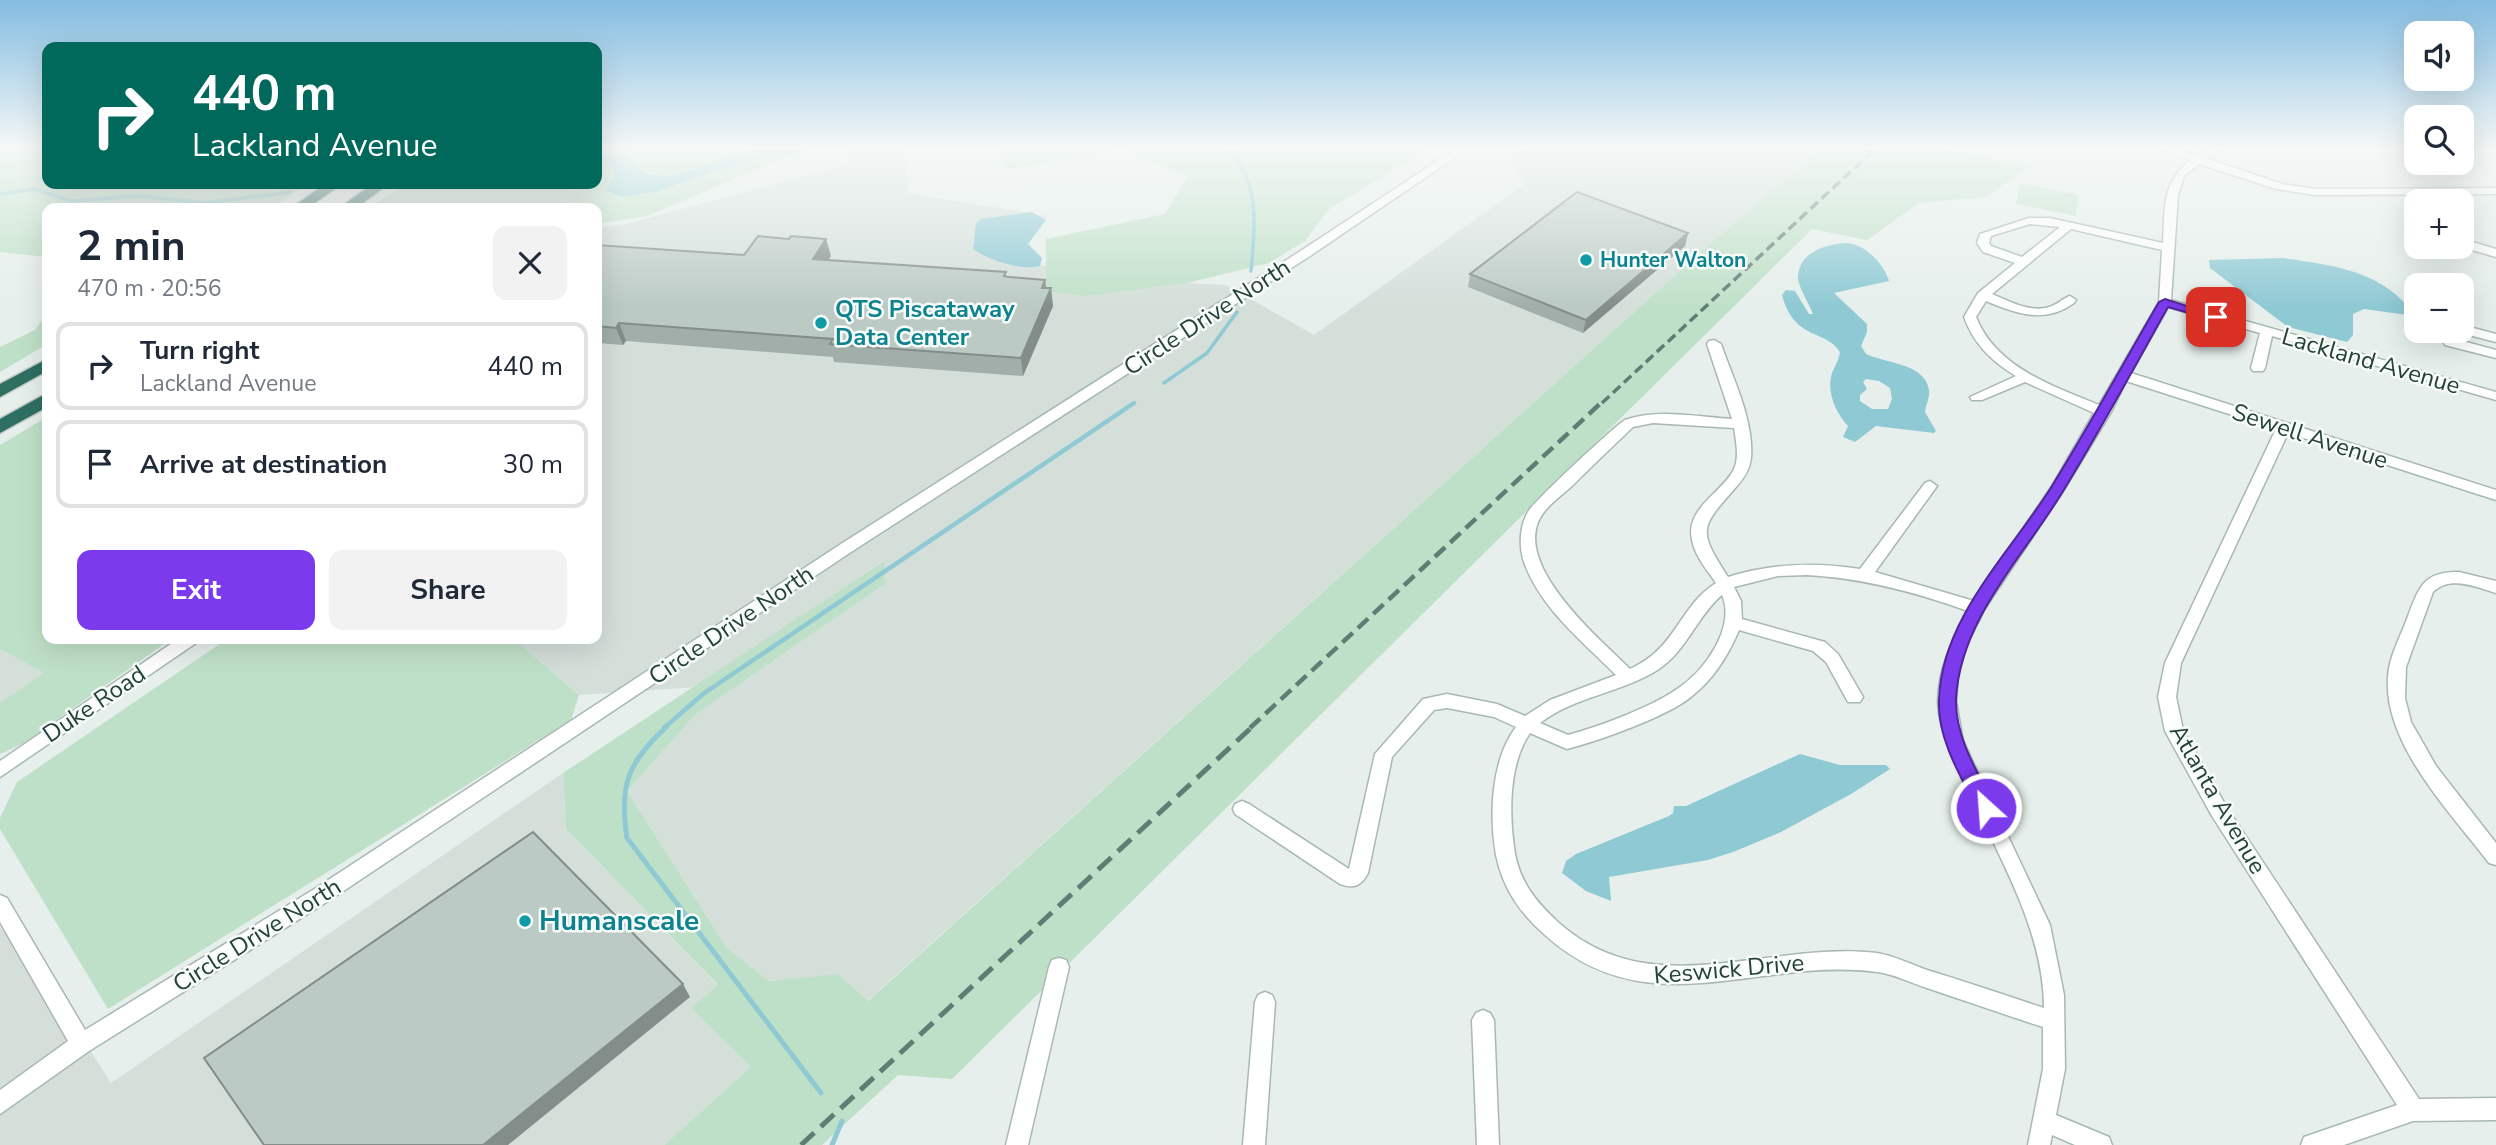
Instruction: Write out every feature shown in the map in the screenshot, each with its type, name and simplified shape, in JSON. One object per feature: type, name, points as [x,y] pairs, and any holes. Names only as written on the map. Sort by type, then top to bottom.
[{"type":"highway","points":[[0,392],[42,367]]},
{"type":"highway","points":[[0,428],[42,402]]},
{"type":"street","name":"Circle Drive North","points":[[0,1103],[81,1044],[323,894],[846,548],[1384,201]]},
{"type":"street","points":[[2039,1145],[2054,1069],[2054,995],[2040,925],[1954,741],[1947,702],[1950,673],[1958,646],[1977,608],[2058,488],[2125,376],[2165,302],[2173,201]]},
{"type":"street","points":[[2022,262],[1987,249],[1983,243],[1986,234],[2029,221],[2069,225],[2169,248]]},
{"type":"street","points":[[2069,225],[1983,295],[1970,317],[1973,332],[1994,353],[2026,377],[2104,412]]},
{"type":"street","points":[[2474,246],[2496,253]]},
{"type":"street","points":[[1983,295],[2036,314],[2059,310],[2070,300]]},
{"type":"street","name":"Lackland Avenue","points":[[2165,302],[2496,396]]},
{"type":"street","points":[[2258,369],[2267,331]]},
{"type":"street","points":[[2474,332],[2496,338]]},
{"type":"street","points":[[2454,343],[2496,354]]},
{"type":"street","points":[[1242,809],[1347,878],[1353,878],[1358,873],[1384,754],[1429,704],[1447,701],[1497,711],[1561,740],[1576,741],[1684,694],[1717,659],[1735,615],[1726,582],[1701,549],[1699,529],[1703,518],[1741,471],[1745,460],[1740,424],[1714,344]]},
{"type":"street","name":"Sewell Avenue","points":[[2125,376],[2283,429],[2496,495]]},
{"type":"street","points":[[1977,397],[2026,377]]},
{"type":"street","points":[[1629,677],[1537,578],[1527,552],[1528,524],[1535,512],[1628,424],[1653,419],[1740,424]]},
{"type":"street","name":"Atlanta Avenue","points":[[2283,429],[2173,663],[2167,697],[2174,731],[2220,811],[2413,1110]]},
{"type":"street","points":[[1864,575],[1930,486]]},
{"type":"street","points":[[1527,723],[1553,708],[1629,677],[1655,663],[1669,650],[1710,593],[1726,582],[1780,571],[1864,575],[1977,608]]},
{"type":"street","points":[[2496,587],[2460,578],[2440,579],[2427,588],[2396,675],[2396,708],[2407,732],[2434,775],[2496,857]]},
{"type":"street","points":[[1732,622],[1819,646],[1832,658],[1854,697]]},
{"type":"street","name":"Duke Road","points":[[0,770],[183,644]]},
{"type":"street","name":"Keswick Drive","points":[[1527,723],[1512,753],[1505,785],[1501,825],[1505,856],[1516,887],[1571,945],[1605,963],[1643,976],[1691,976],[1838,960],[1880,963],[2054,1021]]},
{"type":"street","points":[[0,904],[81,1044]]},
{"type":"street","points":[[1017,1145],[1059,967]]},
{"type":"street","points":[[1254,1145],[1265,1002]]},
{"type":"street","points":[[1483,1020],[1488,1145]]},
{"type":"street","points":[[2312,1145],[2413,1110],[2496,1109]]},
{"type":"street","points":[[2043,1119],[2101,1145]]},
{"type":"shaded area","points":[[709,201],[959,201],[1047,216],[1013,260],[1048,266],[1046,290],[1187,283],[1226,285],[1314,335],[1501,201],[1759,201],[867,1001],[838,975],[769,981],[727,948],[627,791],[696,714],[885,584],[883,561],[697,687],[579,695],[520,644],[602,644],[602,227],[626,224]]},
{"type":"shaded area","points":[[0,649],[43,673],[0,703]]},
{"type":"shaded area","points":[[563,773],[566,829],[718,986],[691,1008],[751,1067],[664,1145],[0,1145],[0,927],[66,1013],[111,1083]]},
{"type":"green space","points":[[0,201],[281,201],[42,203],[42,256],[0,252]]},
{"type":"green space","points":[[681,201],[647,216],[602,223],[602,203],[377,203]]},
{"type":"green space","points":[[1173,201],[1342,201],[1329,209],[1305,241],[1269,263],[1187,283],[1086,296],[1046,291],[1046,239],[1165,214]]},
{"type":"green space","points":[[1759,201],[1936,201],[1919,203],[1867,240],[1812,229],[952,1079],[898,1075],[822,1145],[664,1145],[751,1067],[691,1008],[718,985],[566,829],[563,773],[884,561],[885,584],[696,714],[627,791],[727,948],[769,981],[838,974],[868,1001]]},
{"type":"green space","points":[[2016,201],[2078,201],[2076,216],[2016,204]]},
{"type":"green space","points":[[42,320],[42,347],[0,372],[0,347],[35,330]]},
{"type":"green space","points":[[42,420],[42,644],[164,644],[24,743],[0,754],[0,703],[43,673],[0,649],[0,445]]},
{"type":"green space","points":[[220,644],[520,644],[579,695],[571,720],[108,1009],[0,829],[0,818],[17,782]]},
{"type":"water","points":[[1032,212],[1046,220],[1028,244],[1042,258],[1040,266],[1005,264],[973,249],[976,224],[981,219]]},
{"type":"water","points":[[1839,244],[1854,244],[1867,251],[1886,275],[1889,281],[1834,293],[1867,324],[1867,332],[1861,346],[1866,354],[1912,369],[1926,381],[1929,393],[1925,412],[1936,431],[1934,433],[1876,426],[1855,442],[1843,437],[1848,426],[1836,409],[1830,387],[1840,352],[1827,340],[1794,320],[1782,295],[1786,290],[1795,291],[1809,314],[1813,314],[1799,282],[1799,269],[1815,251]],"holes":[[[1866,379],[1879,381],[1890,388],[1892,399],[1888,409],[1872,409],[1860,401],[1860,395],[1867,389],[1863,382]]]},
{"type":"water","points":[[2283,258],[2339,268],[2373,280],[2389,289],[2404,302],[2404,314],[2364,309],[2353,314],[2353,335],[2347,342],[2288,327],[2210,268],[2209,260]]},
{"type":"water","points":[[1800,754],[1840,765],[1886,765],[1890,769],[1851,794],[1781,832],[1733,852],[1708,860],[1609,877],[1611,901],[1586,891],[1562,873],[1566,861],[1576,854],[1669,816],[1673,813],[1674,806],[1686,806]]},
{"type":"building","name":"Hunter Walton","points":[[1565,201],[1603,201],[1688,233],[1586,320],[1470,274]]},
{"type":"building","name":"QTS Piscataway Data Center","points":[[758,236],[826,239],[813,259],[1006,272],[1004,276],[1045,280],[1042,288],[1051,288],[1021,358],[830,344],[833,339],[619,323],[616,328],[602,327],[602,245],[744,255]]},
{"type":"building","name":"Humanscale","points":[[533,832],[683,984],[483,1145],[264,1145],[204,1058]]},
{"type":"waterway","points":[[191,201],[206,203]]},
{"type":"waterway","points":[[206,203],[218,201]]},
{"type":"waterway","points":[[1251,271],[1254,238],[1252,201]]},
{"type":"waterway","points":[[1164,383],[1207,353],[1237,312]]},
{"type":"waterway","points":[[664,728],[703,694],[1134,403]]},
{"type":"waterway","points":[[666,727],[642,752],[629,776],[624,804],[627,838],[821,1093]]},
{"type":"waterway","points":[[832,1145],[842,1121]]},
{"type":"railway","points":[[1602,403],[1819,201]]},
{"type":"railway","points":[[1250,728],[1603,401]]},
{"type":"railway","points":[[801,1145],[1252,727]]},
{"type":"place","name":"Hunter Walton","points":[[1586,260]]},
{"type":"place","name":"QTS Piscataway Data Center","points":[[821,323]]},
{"type":"place","name":"Humanscale","points":[[525,921]]},
{"type":"route","points":[[1986,808],[1954,741],[1947,702],[1950,673],[1958,646],[1977,608],[2058,488],[2125,376],[2165,302],[2216,317]]}]
